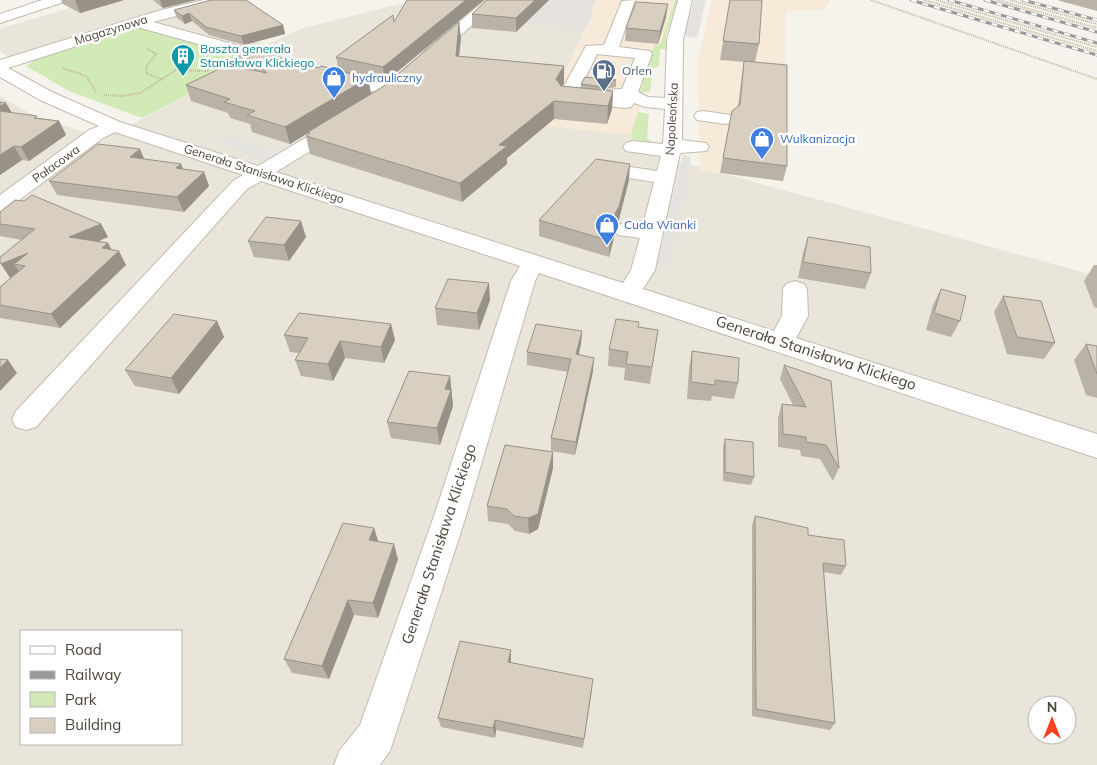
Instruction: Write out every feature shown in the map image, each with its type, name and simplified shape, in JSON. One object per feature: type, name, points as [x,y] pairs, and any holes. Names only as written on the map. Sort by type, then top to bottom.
[{"type":"street","points":[[0,12],[43,0]]},
{"type":"street","points":[[0,19],[56,0]]},
{"type":"street","name":"Magazynowa","points":[[0,65],[137,22],[222,0]]},
{"type":"street","points":[[417,66],[492,0]]},
{"type":"street","name":"Napoleońska","points":[[629,293],[642,270],[672,148],[675,40],[685,0]]},
{"type":"street","points":[[610,50],[629,1]]},
{"type":"street","points":[[137,22],[290,65]]},
{"type":"street","points":[[628,96],[644,54],[592,49],[571,89],[628,96],[645,102],[673,104]]},
{"type":"street","name":"Generała Stanisława Klickiego","points":[[0,70],[83,114],[114,126],[1097,446]]},
{"type":"street","points":[[318,73],[388,90]]},
{"type":"street","points":[[374,103],[403,78]]},
{"type":"street","points":[[0,90],[22,82]]},
{"type":"street","points":[[703,116],[725,119]]},
{"type":"street","points":[[26,419],[240,185],[352,117]]},
{"type":"street","name":"Pałacowa","points":[[0,205],[96,134],[114,126]]},
{"type":"street","points":[[633,147],[699,147]]},
{"type":"street","points":[[630,173],[666,178]]},
{"type":"street","points":[[626,230],[652,233]]},
{"type":"street","name":"Generała Stanisława Klickiego","points":[[355,765],[376,737],[450,516],[523,281],[534,262]]},
{"type":"street","points":[[781,342],[795,316],[795,289]]},
{"type":"path","points":[[871,0],[1026,56],[1097,79]]},
{"type":"path","points":[[924,0],[1097,51]]},
{"type":"path","points":[[936,0],[1097,47]]},
{"type":"path","points":[[997,0],[1097,28]]},
{"type":"path","points":[[1010,0],[1097,24]]},
{"type":"path","points":[[147,49],[156,54],[146,67],[147,74],[163,79]]},
{"type":"path","points":[[55,66],[86,76],[96,92],[104,95],[122,96],[140,92],[176,70],[207,71],[220,64]]},
{"type":"shaded area","points":[[98,0],[202,0],[151,13],[24,53],[8,57],[0,51],[0,29]]},
{"type":"shaded area","points":[[504,0],[597,0],[590,12],[594,13],[584,31],[482,17]]},
{"type":"shaded area","points":[[597,0],[675,0],[631,135],[539,125],[594,13],[590,12]]},
{"type":"shaded area","points":[[694,0],[706,0],[697,38],[684,36]]},
{"type":"shaded area","points":[[712,0],[831,0],[823,10],[786,11],[783,182],[700,171],[697,63]]},
{"type":"shaded area","points":[[399,4],[584,31],[540,125],[631,135],[648,153],[1097,276],[1097,765],[0,765],[0,96],[31,114],[104,139],[268,53],[151,22],[212,5],[264,46],[300,29]]},
{"type":"shaded area","points":[[228,137],[281,153],[268,161],[216,143]]},
{"type":"shaded area","points":[[683,154],[691,158],[670,263],[658,268]]},
{"type":"green space","points":[[675,0],[678,0],[666,35],[666,49],[660,49],[659,66],[653,69],[650,92],[640,92],[650,57],[649,51],[652,51],[655,45],[660,45]]},
{"type":"green space","points":[[143,28],[255,60],[142,118],[69,91],[26,66],[38,58],[126,29]]},
{"type":"green space","points":[[638,112],[649,114],[647,138],[654,145],[635,143],[631,135]]},
{"type":"building","points":[[211,0],[246,0],[283,25],[241,36],[206,27],[189,13],[182,16],[174,10]]},
{"type":"building","points":[[407,0],[466,0],[383,67],[336,57],[393,15],[394,22]]},
{"type":"building","points":[[487,0],[535,0],[516,18],[472,14]]},
{"type":"building","points":[[730,0],[762,0],[759,44],[723,41]]},
{"type":"building","points":[[636,2],[668,4],[660,31],[626,28]]},
{"type":"building","points":[[459,22],[456,56],[564,66],[556,79],[561,86],[613,91],[608,106],[554,101],[499,145],[507,146],[460,183],[306,136],[310,133],[308,132],[384,86]]},
{"type":"building","points":[[235,46],[319,68],[321,66],[368,78],[285,127],[247,115],[255,111],[224,102],[230,99],[186,85],[227,65],[267,73]]},
{"type":"building","points":[[744,61],[787,65],[787,166],[723,158],[732,111],[740,105]]},
{"type":"building","points":[[585,77],[616,80],[604,81],[602,87],[581,84]]},
{"type":"building","points":[[0,111],[59,121],[21,147],[14,146],[0,155]]},
{"type":"building","points":[[98,144],[140,149],[130,157],[181,164],[176,168],[204,172],[177,197],[49,181]]},
{"type":"building","points":[[596,159],[630,164],[619,207],[615,213],[616,218],[610,241],[539,220]]},
{"type":"building","points":[[32,195],[101,224],[69,237],[108,243],[102,248],[119,251],[51,314],[0,305],[0,287],[25,266],[14,264],[28,253],[1,264],[0,257],[35,229],[0,224],[0,212],[15,200],[24,201]]},
{"type":"building","points":[[266,217],[301,221],[284,245],[248,241]]},
{"type":"building","points":[[808,237],[870,247],[871,273],[803,262]]},
{"type":"building","points":[[448,279],[489,283],[477,313],[435,308]]},
{"type":"building","points":[[941,289],[966,296],[960,321],[934,313]]},
{"type":"building","points":[[1003,296],[1041,301],[1055,343],[1017,337]]},
{"type":"building","points":[[299,313],[391,324],[381,347],[340,341],[328,364],[295,360],[308,338],[284,335]]},
{"type":"building","points":[[174,314],[217,321],[171,378],[125,370]]},
{"type":"building","points":[[616,319],[639,322],[638,327],[658,330],[652,367],[626,364],[628,352],[609,349]]},
{"type":"building","points":[[536,324],[582,331],[576,354],[594,358],[576,442],[551,438],[571,359],[527,352]]},
{"type":"building","points":[[1086,344],[1097,346],[1097,374]]},
{"type":"building","points":[[692,351],[739,358],[738,383],[715,380],[715,385],[691,382]]},
{"type":"building","points":[[0,359],[8,360],[0,368]]},
{"type":"building","points":[[784,365],[831,381],[839,468],[826,445],[806,442],[806,437],[783,434],[782,404],[806,407]]},
{"type":"building","points":[[409,371],[450,376],[445,389],[451,390],[437,428],[387,422]]},
{"type":"building","points":[[725,439],[753,442],[754,477],[725,472]]},
{"type":"building","points":[[505,445],[553,452],[538,514],[528,518],[514,516],[507,509],[487,506]]},
{"type":"building","points":[[755,516],[808,528],[808,535],[844,540],[846,566],[823,563],[835,723],[756,709]]},
{"type":"building","points":[[343,523],[374,528],[369,540],[394,544],[373,603],[348,600],[322,666],[284,659]]},
{"type":"building","points":[[460,641],[511,650],[508,662],[593,679],[584,739],[495,720],[493,728],[438,718]]},
{"type":"railway","points":[[911,0],[1097,55]]},
{"type":"railway","points":[[949,0],[1097,43]]},
{"type":"railway","points":[[985,0],[1097,32]]},
{"type":"railway","points":[[1023,0],[1097,20]]},
{"type":"place","name":"Baszta generała Stanisława Klickiego","points":[[183,77]]},
{"type":"place","name":"Orlen","points":[[604,92]]},
{"type":"place","name":"hydrauliczny","points":[[334,99]]},
{"type":"place","name":"Wulkanizacja","points":[[762,160]]},
{"type":"place","name":"Cuda Wianki","points":[[607,246]]}]
